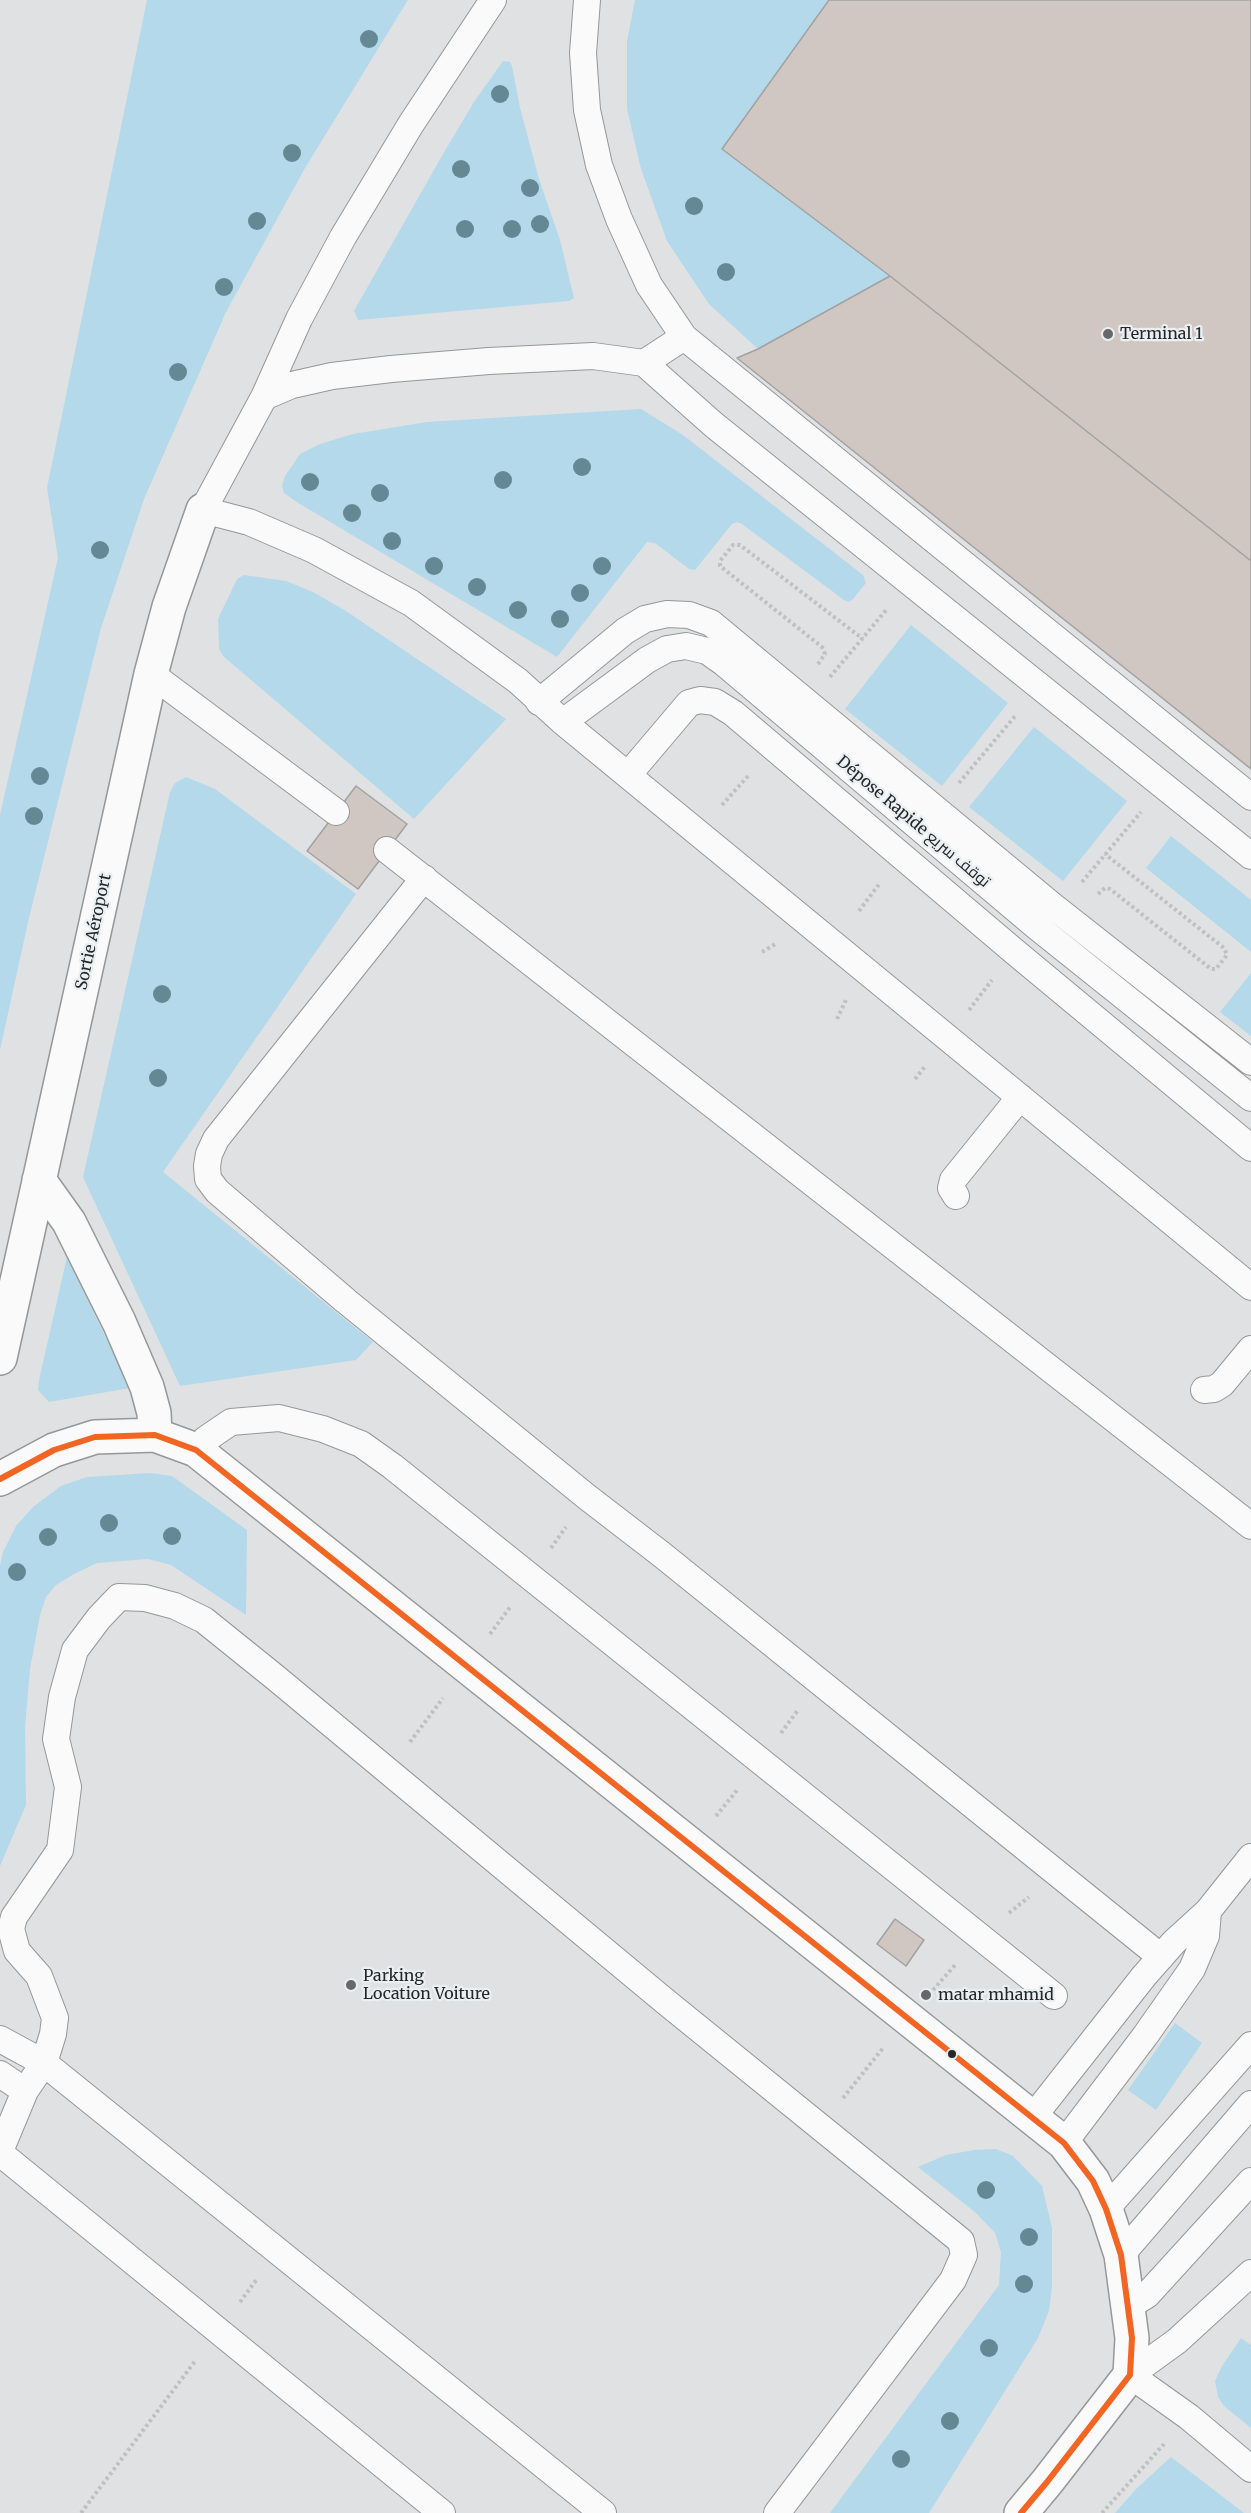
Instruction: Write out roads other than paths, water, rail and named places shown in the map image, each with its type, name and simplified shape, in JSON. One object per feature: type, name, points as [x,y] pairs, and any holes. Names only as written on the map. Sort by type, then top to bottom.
[{"type":"street","name":"Sortie Aéroport","points":[[0,1358],[151,674],[169,607],[203,510]]},
{"type":"street","points":[[39,1180],[69,1222],[119,1322],[147,1387],[154,1413],[155,1434]]},
{"type":"street","points":[[0,1479],[54,1450],[95,1437],[155,1434],[196,1450],[693,1844],[1064,2143],[1093,2181],[1106,2209],[1121,2255],[1132,2338],[1130,2375],[1021,2513]]},
{"type":"lane","points":[[493,0],[411,124],[343,237],[299,319],[264,397],[203,510],[249,522],[314,550],[411,603],[518,681],[563,722],[1251,1287]]},
{"type":"lane","points":[[587,0],[584,64],[587,110],[599,165],[619,219],[649,285],[684,337],[1251,797]]},
{"type":"lane","points":[[644,363],[684,337]]},
{"type":"lane","points":[[264,397],[292,385],[332,376],[402,368],[593,356],[644,363],[714,425],[1251,856]]},
{"type":"lane","points":[[539,702],[625,631],[645,619],[667,614],[689,615],[711,623],[1018,878],[1251,1062]]},
{"type":"lane","name":"Dépose Rapide توقف سريع","points":[[563,722],[647,660],[667,649],[686,646],[707,651],[1036,926],[1251,1098]]},
{"type":"lane","points":[[151,674],[336,812]]},
{"type":"lane","points":[[628,775],[689,703],[700,700],[715,702],[733,713],[1251,1148]]},
{"type":"lane","points":[[387,850],[1251,1526]]},
{"type":"lane","points":[[424,878],[216,1139],[209,1154],[208,1179],[217,1191],[346,1301],[1161,1957]]},
{"type":"lane","points":[[956,1197],[951,1188],[953,1180],[1020,1097]]},
{"type":"lane","points":[[1204,1390],[1214,1389],[1222,1384],[1251,1349]]},
{"type":"lane","points":[[196,1450],[206,1439],[231,1422],[279,1418],[323,1429],[361,1444],[392,1466],[1054,1996]]},
{"type":"lane","points":[[442,2513],[0,2152],[25,2091],[44,2063],[53,2034],[55,2018],[39,1976],[17,1951],[11,1929],[14,1917],[60,1850],[68,1787],[56,1739],[62,1697],[75,1650],[99,1618],[119,1597],[146,1598],[175,1606],[204,1620],[666,2002],[961,2241],[964,2255],[953,2280],[777,2513]]},
{"type":"lane","points":[[1033,2117],[1161,1957],[1208,1911],[1251,1857]]},
{"type":"lane","points":[[1064,2143],[1192,1969],[1206,1936],[1208,1911]]},
{"type":"lane","points":[[0,2039],[44,2063],[603,2513]]},
{"type":"lane","points":[[1106,2209],[1251,2044]]},
{"type":"lane","points":[[0,2074],[25,2091]]},
{"type":"lane","points":[[1121,2255],[1251,2104]]},
{"type":"lane","points":[[1129,2306],[1147,2295],[1251,2181]]},
{"type":"lane","points":[[1251,2273],[1177,2341],[1130,2375],[1189,2417],[1251,2469]]},
{"type":"place","name":"Terminal 1","points":[[1108,334]]},
{"type":"place","name":"Parking Location Voiture","points":[[351,1985]]},
{"type":"place","name":"matar mhamid","points":[[926,1995]]}]
